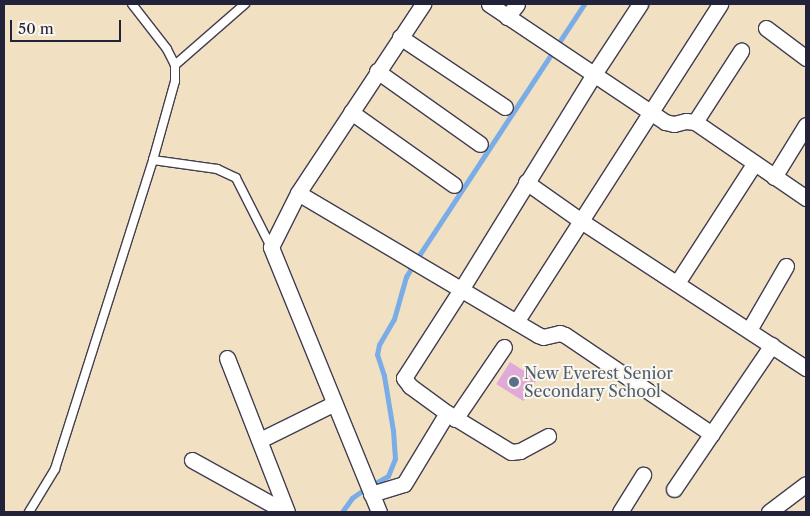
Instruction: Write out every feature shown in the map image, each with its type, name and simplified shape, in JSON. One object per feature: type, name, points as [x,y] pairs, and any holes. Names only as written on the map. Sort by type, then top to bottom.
[{"type":"street","points":[[379,512],[333,404],[271,247],[298,193],[423,4]]},
{"type":"street","points":[[489,4],[669,124],[686,121],[695,122],[806,198]]},
{"type":"street","points":[[507,17],[517,4]]},
{"type":"street","points":[[548,436],[520,452],[511,452],[451,416],[410,386],[404,378],[594,74],[640,4]]},
{"type":"street","points":[[516,322],[720,4]]},
{"type":"street","points":[[766,28],[806,58]]},
{"type":"street","points":[[400,37],[505,106]]},
{"type":"street","points":[[695,122],[741,51]]},
{"type":"street","points":[[377,71],[480,144]]},
{"type":"street","points":[[351,112],[454,185]]},
{"type":"street","points":[[774,177],[806,125]]},
{"type":"street","points":[[676,283],[754,164]]},
{"type":"street","points":[[526,182],[581,221],[806,368]]},
{"type":"street","points":[[298,193],[408,260],[462,288],[538,335],[560,333],[565,335],[712,434]]},
{"type":"street","points":[[749,330],[786,266]]},
{"type":"street","points":[[674,489],[772,345]]},
{"type":"street","points":[[368,489],[404,484],[451,416],[504,347]]},
{"type":"street","points":[[226,358],[287,512]]},
{"type":"street","points":[[260,440],[333,404]]},
{"type":"street","points":[[192,460],[287,512]]},
{"type":"street","points":[[620,512],[643,474]]},
{"type":"street","points":[[769,512],[806,484]]},
{"type":"lane","points":[[29,512],[55,469],[153,160],[175,81],[175,65],[167,49],[132,4]]},
{"type":"lane","points":[[175,65],[245,4]]},
{"type":"lane","points":[[153,160],[217,169],[236,178],[271,247]]},
{"type":"building","points":[[510,362],[537,379],[523,401],[496,384]]},
{"type":"waterway","points":[[372,485],[388,476],[395,459],[393,431],[384,376],[377,355],[379,345],[394,319],[406,277],[584,4]]},
{"type":"waterway","points":[[342,512],[352,498],[365,489]]},
{"type":"place","name":"New Everest Senior Secondary School","points":[[514,382]]}]
